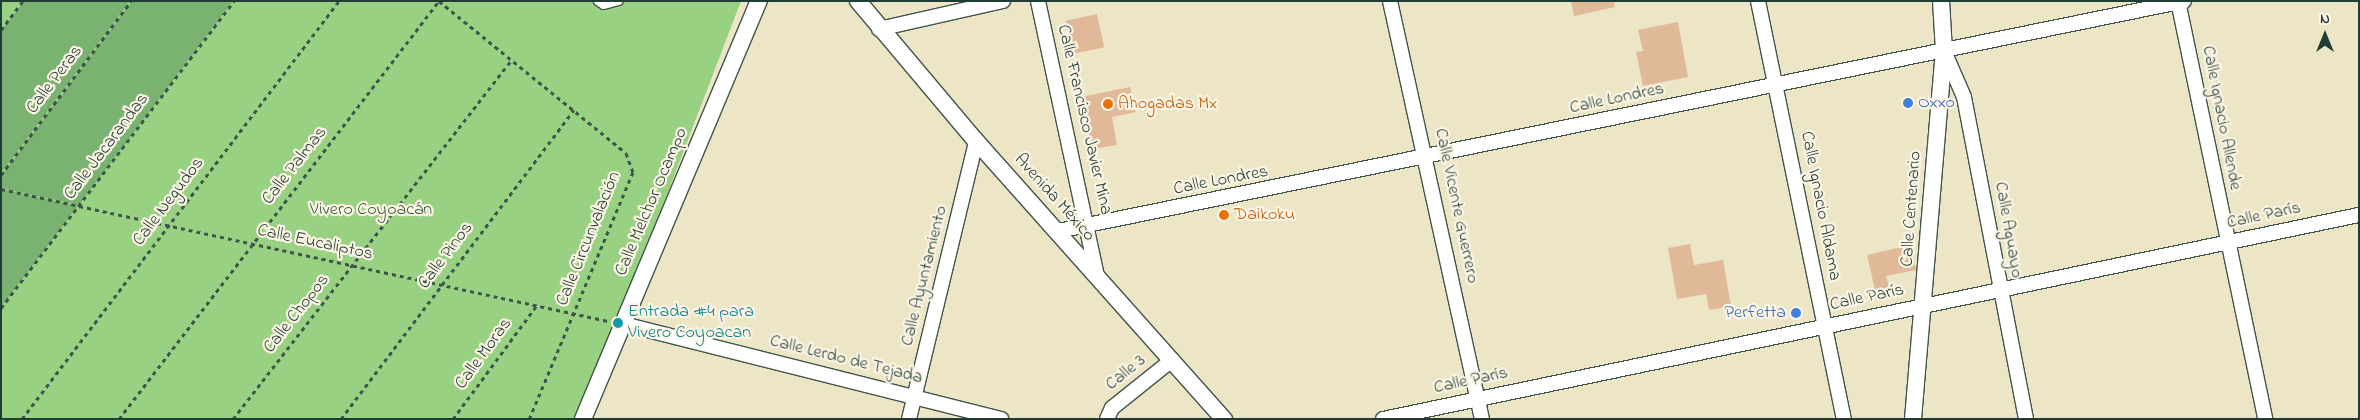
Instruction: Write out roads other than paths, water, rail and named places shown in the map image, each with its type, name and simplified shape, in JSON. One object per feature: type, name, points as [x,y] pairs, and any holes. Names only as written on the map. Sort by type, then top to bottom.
[{"type":"street","name":"Calle Melchor Ocampo","points":[[583,419],[759,1]]},
{"type":"street","name":"Avenida México","points":[[858,1],[879,29],[976,141],[1224,419]]},
{"type":"street","points":[[879,29],[1004,1]]},
{"type":"street","name":"Calle Francisco Javier Mina","points":[[1038,1],[1088,226],[1097,277]]},
{"type":"street","name":"Calle Vicente Guerrero","points":[[1390,1],[1427,158],[1482,419]]},
{"type":"street","name":"Calle Ignacio Aldama","points":[[1758,1],[1777,84],[1844,419]]},
{"type":"street","name":"Calle Centenario","points":[[1913,419],[1925,306],[1944,51],[1941,1]]},
{"type":"street","name":"Calle Londres","points":[[1058,232],[1427,158],[2180,2]]},
{"type":"street","name":"Calle Ignacio Allende","points":[[2180,2],[2226,243],[2265,419]]},
{"type":"street","name":"Calle Aguayo","points":[[1944,51],[1964,97],[2026,419]]},
{"type":"street","name":"Calle Ayuntamiento","points":[[909,419],[976,141]]},
{"type":"street","name":"Calle París","points":[[1383,419],[2359,216]]},
{"type":"street","name":"Calle Lerdo de Tejada","points":[[623,324],[1001,419]]},
{"type":"street","name":"Calle 3","points":[[1107,419],[1112,408],[1172,360]]},
{"type":"lane","points":[[597,1],[602,5],[618,1]]},
{"type":"place","name":"Oxxo","points":[[1908,103]]},
{"type":"place","name":"Ahogadas Mx","points":[[1108,104]]},
{"type":"place","name":"Daikoku","points":[[1224,215]]},
{"type":"place","name":"Perfetta","points":[[1796,313]]},
{"type":"place","name":"Entrada #4 para Vivero Coyoacan","points":[[618,323]]},
{"type":"park label","name":"Vivero Coyoacán","points":[[371,210]]}]
